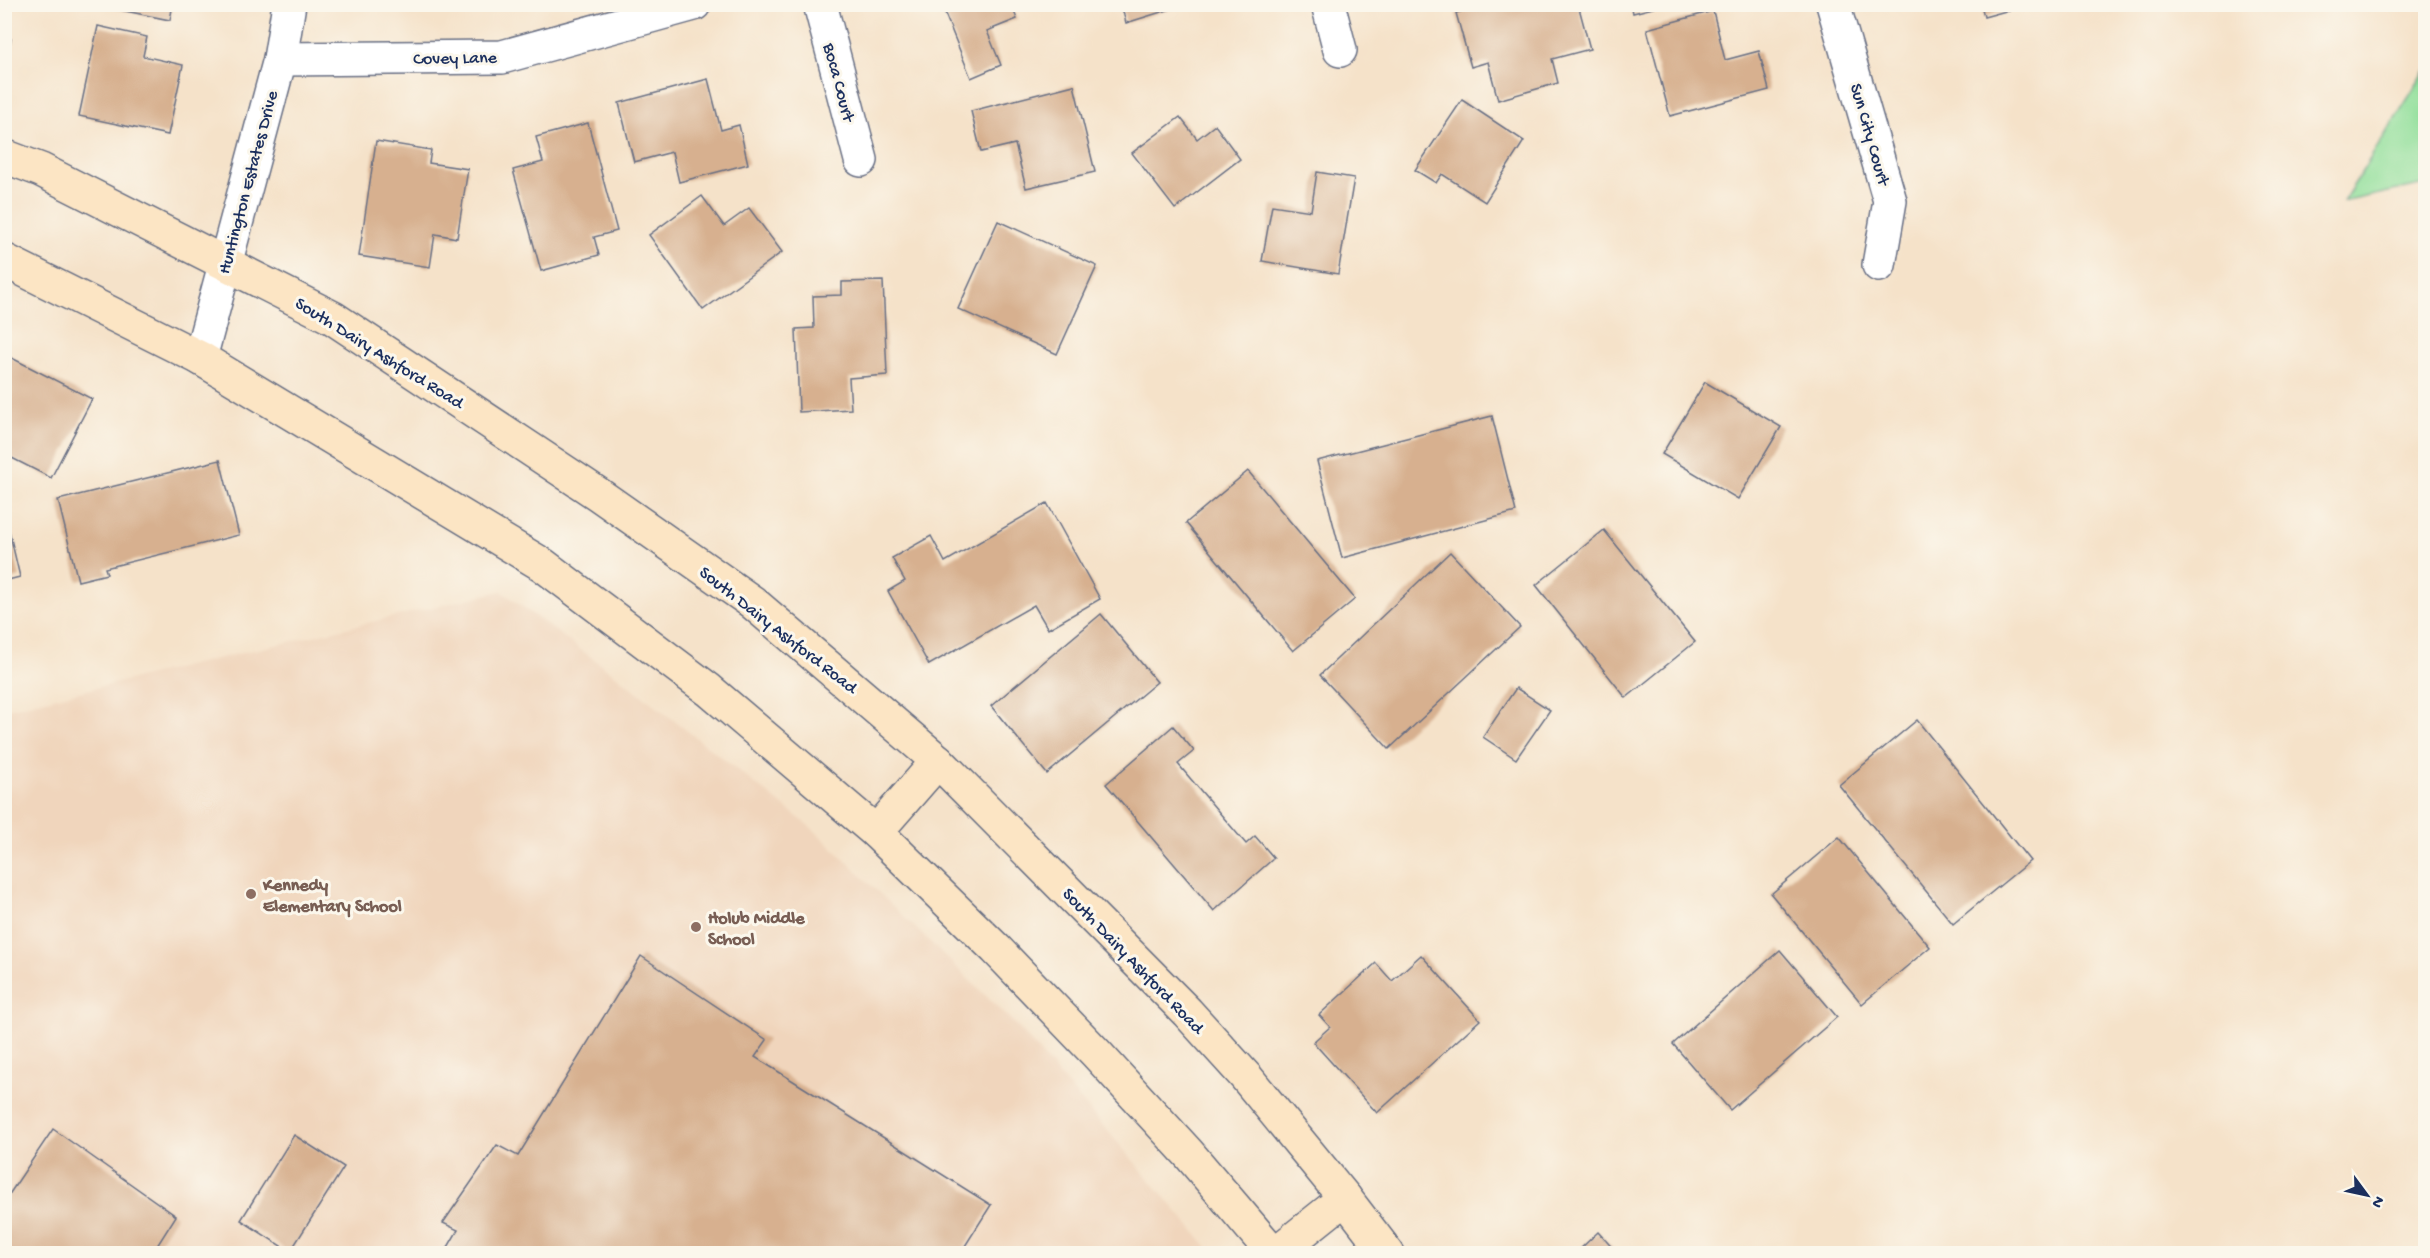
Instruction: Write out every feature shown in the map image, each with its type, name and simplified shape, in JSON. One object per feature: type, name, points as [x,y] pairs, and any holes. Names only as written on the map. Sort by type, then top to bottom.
[{"type":"main road","name":"South Dairy Ashford Road","points":[[4,156],[41,170],[333,318],[598,494],[752,602],[938,761],[1186,1012],[1246,1077],[1388,1254]]},
{"type":"main road","points":[[4,260],[200,358],[543,565],[709,690],[876,832],[996,949],[1089,1045],[1188,1153],[1274,1254],[1345,1198]]},
{"type":"main road","points":[[876,832],[938,761]]},
{"type":"street","name":"Huntington Estates Drive","points":[[200,358],[280,59],[289,4]]},
{"type":"street","name":"Covey Lane","points":[[280,59],[502,57],[694,4]]},
{"type":"street","name":"Boca Court","points":[[820,4],[861,160]]},
{"type":"street","points":[[1328,4],[1340,50]]},
{"type":"street","name":"Sun City Court","points":[[1833,4],[1890,201],[1879,265]]},
{"type":"shaded area","points":[[501,591],[630,686],[814,830],[1015,1024],[1213,1253],[5,1253],[4,710]]},
{"type":"green space","points":[[2425,71],[2425,184],[2343,202]]},
{"type":"building","points":[[91,4],[173,4],[170,20]]},
{"type":"building","points":[[941,4],[1011,4],[1017,19],[987,31],[1001,65],[971,78]]},
{"type":"building","points":[[1121,4],[1184,4],[1184,5],[1126,23]]},
{"type":"building","points":[[1486,4],[1578,4],[1590,49],[1552,59],[1558,83],[1498,100],[1488,62],[1471,67],[1456,13]]},
{"type":"building","points":[[1631,4],[1665,4],[1665,5],[1633,13]]},
{"type":"building","points":[[1981,4],[2028,4],[2028,5],[1984,17]]},
{"type":"building","points":[[1713,11],[1725,60],[1759,51],[1769,90],[1670,116],[1647,29]]},
{"type":"building","points":[[98,26],[147,37],[143,56],[183,65],[168,135],[79,116]]},
{"type":"building","points":[[4,38],[11,39],[6,70],[4,70]]},
{"type":"building","points":[[708,79],[721,130],[739,125],[748,164],[679,182],[672,152],[634,162],[619,103]]},
{"type":"building","points":[[1074,85],[1095,172],[1026,188],[1015,144],[981,152],[971,111]]},
{"type":"building","points":[[1462,100],[1524,141],[1485,202],[1442,174],[1436,183],[1415,170]]},
{"type":"building","points":[[1180,117],[1197,139],[1215,125],[1240,159],[1175,209],[1132,153]]},
{"type":"building","points":[[588,123],[617,231],[594,237],[599,255],[541,271],[513,170],[543,162],[536,137]]},
{"type":"building","points":[[376,141],[431,150],[429,163],[468,169],[457,238],[435,234],[430,267],[359,256]]},
{"type":"building","points":[[1317,172],[1354,178],[1338,274],[1262,261],[1272,205],[1311,211]]},
{"type":"building","points":[[702,196],[724,226],[749,208],[782,252],[703,310],[649,235]]},
{"type":"building","points":[[998,221],[1097,266],[1057,354],[958,309]]},
{"type":"building","points":[[883,281],[887,375],[849,378],[851,409],[799,412],[796,329],[814,328],[813,296],[842,295],[842,282]]},
{"type":"building","points":[[4,354],[92,399],[51,478],[4,454]]},
{"type":"building","points":[[1705,382],[1781,427],[1738,499],[1662,454]]},
{"type":"building","points":[[1492,416],[1516,512],[1342,558],[1317,461]]},
{"type":"building","points":[[220,460],[239,535],[105,568],[107,574],[78,581],[58,500]]},
{"type":"building","points":[[1248,471],[1355,599],[1293,651],[1186,523]]},
{"type":"building","points":[[1047,503],[1100,599],[1048,629],[1034,605],[929,665],[888,591],[905,581],[892,558],[931,536],[945,562]]},
{"type":"building","points":[[4,509],[20,577],[4,581]]},
{"type":"building","points":[[1604,530],[1695,642],[1626,698],[1536,585]]},
{"type":"building","points":[[1450,552],[1520,627],[1389,749],[1320,675]]},
{"type":"building","points":[[1101,614],[1157,682],[1047,774],[991,706]]},
{"type":"building","points":[[1516,688],[1550,710],[1516,759],[1483,737]]},
{"type":"building","points":[[1917,720],[2030,861],[1953,924],[1839,785]]},
{"type":"building","points":[[1173,726],[1194,751],[1178,764],[1246,844],[1255,836],[1274,858],[1214,911],[1106,784]]},
{"type":"building","points":[[1839,837],[1930,947],[1862,1004],[1771,894]]},
{"type":"building","points":[[1780,950],[1837,1017],[1730,1110],[1673,1044]]},
{"type":"building","points":[[1421,955],[1480,1020],[1377,1113],[1313,1042],[1330,1027],[1319,1015],[1376,963],[1392,981]]},
{"type":"building","points":[[641,956],[767,1040],[755,1057],[991,1205],[960,1254],[444,1254],[458,1230],[443,1223],[497,1145],[518,1156]]},
{"type":"building","points":[[53,1129],[176,1216],[152,1254],[4,1254],[4,1202]]},
{"type":"building","points":[[294,1135],[344,1167],[290,1252],[241,1220]]},
{"type":"building","points":[[1598,1232],[1618,1254],[1575,1254]]},
{"type":"place","name":"Kennedy Elementary School","points":[[251,894]]},
{"type":"place","name":"Holub Middle School","points":[[696,927]]}]
